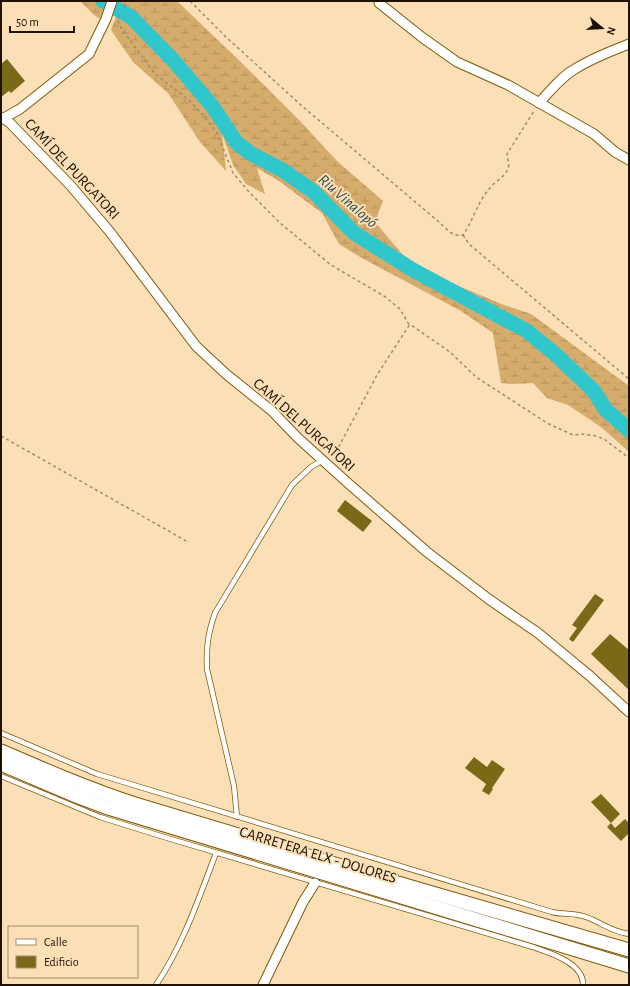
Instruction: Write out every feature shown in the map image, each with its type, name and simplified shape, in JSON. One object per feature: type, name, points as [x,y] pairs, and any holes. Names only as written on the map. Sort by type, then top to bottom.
[{"type":"main road","name":"CARRETERA ELX - DOLORES","points":[[1,751],[56,775],[123,800],[408,886],[629,950]]},
{"type":"main road","name":"CARRETERA ELX - DOLORES","points":[[1,764],[76,796],[112,809],[629,966]]},
{"type":"street","points":[[2,118],[20,109],[89,54],[106,19],[112,1]]},
{"type":"street","points":[[379,3],[457,62],[508,85],[594,134],[615,152],[629,160]]},
{"type":"street","points":[[539,103],[555,85],[574,69],[601,55],[629,44]]},
{"type":"street","name":"CAMÍ DEL PURGATORI","points":[[2,118],[10,123],[71,186],[110,232],[196,346],[226,374],[272,411],[322,460],[427,552],[484,596],[543,637],[590,676],[629,712]]},
{"type":"street","points":[[263,985],[303,902],[315,883]]},
{"type":"lane","points":[[237,817],[234,786],[207,669],[206,650],[209,630],[215,613],[292,485],[322,460]]},
{"type":"lane","points":[[1,733],[97,774],[552,912],[574,914],[586,917],[611,930],[629,934]]},
{"type":"lane","points":[[1,776],[100,817],[550,953],[573,965],[580,973],[583,985]]},
{"type":"lane","points":[[156,985],[166,970],[194,912],[216,853]]},
{"type":"path","points":[[124,7],[126,1]]},
{"type":"path","points":[[190,1],[226,37],[330,130],[449,232],[456,236],[463,236]]},
{"type":"path","points":[[120,15],[118,21],[121,28],[155,74],[190,101],[217,133],[233,173],[248,192],[280,223],[331,265],[384,296],[400,309],[410,324],[450,352],[476,378],[547,423],[573,435],[582,434],[604,438],[629,458]]},
{"type":"path","points":[[463,236],[478,206],[489,189],[508,169],[506,154],[539,103]]},
{"type":"path","points":[[463,236],[469,244],[629,380]]},
{"type":"path","points":[[322,460],[337,450],[377,375],[410,324]]},
{"type":"path","points":[[1,436],[188,542]]},
{"type":"green space","points":[[80,1],[107,1],[100,19]]},
{"type":"green space","points":[[122,1],[177,1],[301,122],[337,161],[383,201],[375,222],[413,267],[504,305],[531,314],[629,386],[629,452],[601,427],[568,405],[547,398],[533,383],[501,383],[493,333],[461,311],[360,257],[339,244],[322,213],[279,181],[257,168],[265,194],[246,184],[233,165],[222,133],[226,171],[200,142],[168,93],[133,62],[111,30]]},
{"type":"building","points":[[7,59],[25,81],[11,93],[9,91],[1,97],[1,64]]},
{"type":"building","points":[[345,500],[372,521],[363,532],[337,511]]},
{"type":"building","points":[[595,594],[604,600],[573,642],[569,639],[577,628],[572,625]]},
{"type":"building","points":[[610,634],[629,650],[629,690],[591,654]]},
{"type":"building","points":[[474,757],[487,767],[492,760],[505,769],[489,795],[482,791],[486,784],[465,768]]},
{"type":"building","points":[[601,794],[620,814],[611,823],[591,802]]},
{"type":"building","points":[[625,819],[629,823],[629,833],[621,841],[607,827],[611,823],[615,828]]},
{"type":"waterway","name":"Riu Vinalopó","points":[[103,1],[131,17],[173,60],[213,107],[236,142],[250,153],[284,171],[314,192],[354,233],[413,270],[527,331],[555,354],[594,391],[605,409],[629,430]]}]
